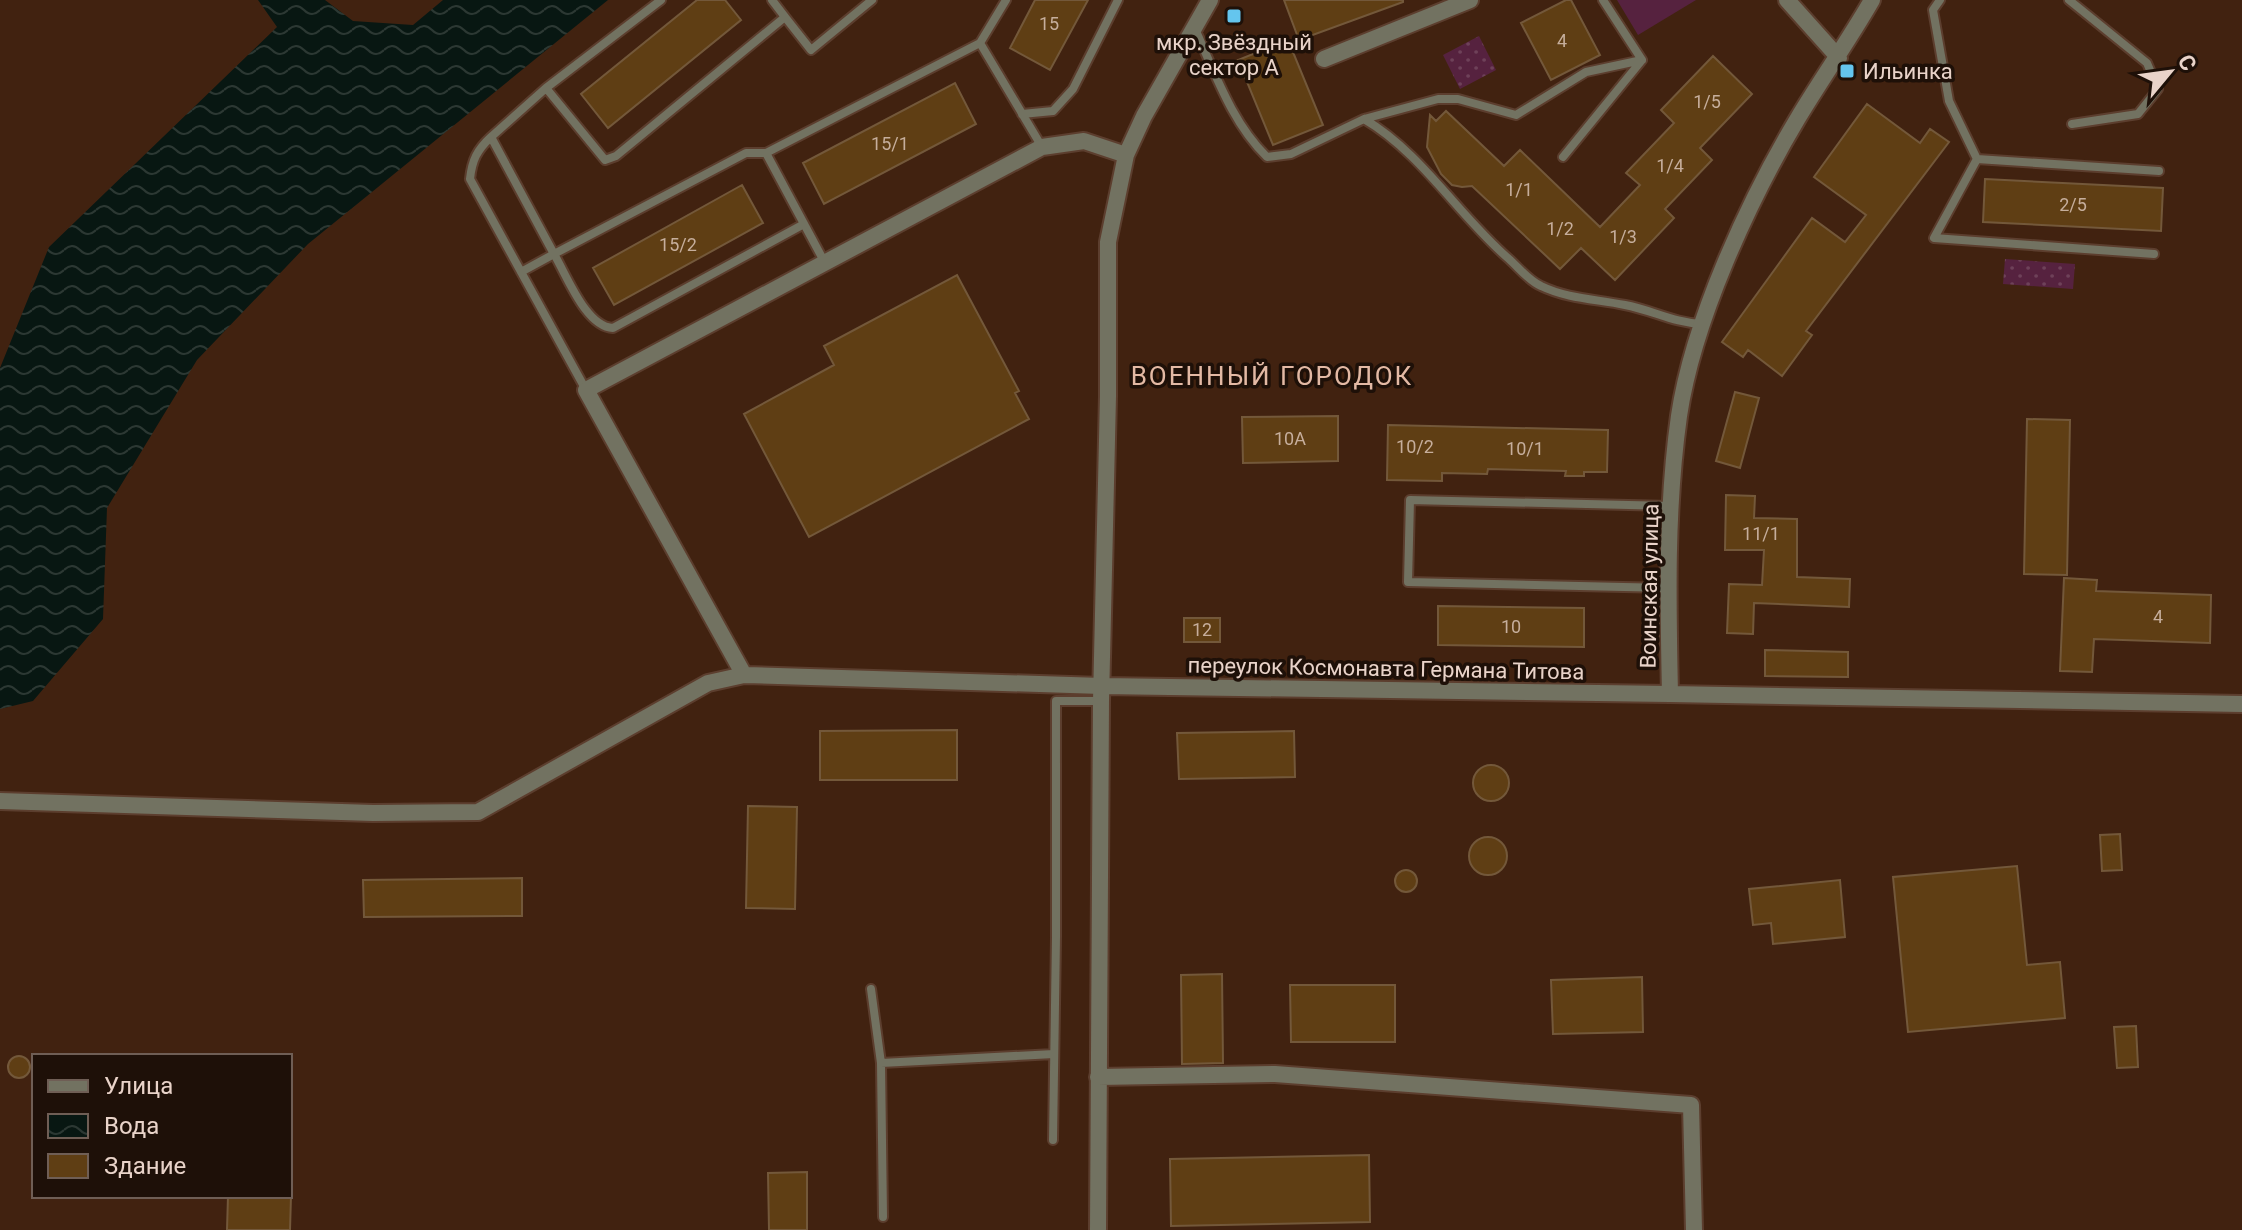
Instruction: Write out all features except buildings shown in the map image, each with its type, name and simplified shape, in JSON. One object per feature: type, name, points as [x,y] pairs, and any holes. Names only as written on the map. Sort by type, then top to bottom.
[{"type":"street","points":[[1098,1230],[1101,694],[1108,242],[1126,155],[1144,116],[1210,0]]},
{"type":"street","points":[[1324,59],[1470,0]]},
{"type":"street","points":[[1787,0],[1839,58]]},
{"type":"street","name":"Воинская улица","points":[[1872,0],[1839,58],[1798,119],[1746,216],[1702,324],[1679,413],[1668,588],[1670,694],[2242,704]]},
{"type":"street","points":[[744,675],[586,390],[1042,147],[1084,141],[1126,155]]},
{"type":"street","name":"переулок Космонавта Германа Титова","points":[[0,801],[373,813],[478,812],[708,683],[744,675],[1101,694],[1670,694]]},
{"type":"street","points":[[1098,1077],[1275,1074],[1691,1105],[1694,1230]]},
{"type":"lane","points":[[586,390],[470,179],[471,163],[479,148],[546,88],[661,0]]},
{"type":"lane","points":[[772,0],[811,50],[872,0]]},
{"type":"lane","points":[[521,272],[746,153],[766,153],[980,43],[1006,0]]},
{"type":"lane","points":[[1022,114],[1053,111],[1073,89],[1118,0]]},
{"type":"lane","points":[[1603,0],[1642,60]]},
{"type":"lane","points":[[1940,0],[1933,10],[1949,101],[1977,159]]},
{"type":"lane","points":[[2069,0],[2147,63],[2158,89],[2138,114],[2072,124]]},
{"type":"lane","points":[[546,88],[605,160],[633,145],[785,17]]},
{"type":"lane","points":[[1195,29],[1233,111],[1251,142],[1267,157],[1291,154],[1364,119],[1438,99],[1458,99],[1516,115],[1586,72],[1642,60]]},
{"type":"lane","points":[[980,43],[1042,147]]},
{"type":"lane","points":[[1563,157],[1642,60]]},
{"type":"lane","points":[[1364,119],[1383,130],[1410,153],[1497,249],[1539,285],[1576,298],[1627,305],[1682,323],[1702,324]]},
{"type":"lane","points":[[491,137],[588,314],[604,328],[613,328],[804,224]]},
{"type":"lane","points":[[766,153],[826,263]]},
{"type":"lane","points":[[1977,159],[2159,171]]},
{"type":"lane","points":[[1977,159],[1934,238],[2154,254]]},
{"type":"lane","points":[[1668,588],[1408,582],[1410,500],[1671,506]]},
{"type":"lane","points":[[1053,1140],[1056,701],[1101,694]]},
{"type":"lane","points":[[871,989],[881,1063],[883,1217]]},
{"type":"lane","points":[[881,1063],[1054,1054]]},
{"type":"shaded area","points":[[1617,0],[1696,0],[1638,35]]},
{"type":"shaded area","points":[[1479,36],[1496,70],[1460,89],[1443,55]]},
{"type":"shaded area","points":[[2005,259],[2075,264],[2073,289],[2003,284]]},
{"type":"water","points":[[258,0],[325,0],[353,21],[413,25],[443,0],[608,0],[308,244],[197,360],[107,508],[103,619],[33,701],[0,709],[0,368],[49,247],[277,27]]},
{"type":"place","name":"мкр. Звёздный сектор А","points":[[1234,16]]},
{"type":"place","name":"Ильинка","points":[[1847,71]]},
{"type":"district","name":"ВОЕННЫЙ ГОРОДОК","points":[[1272,376]]}]
